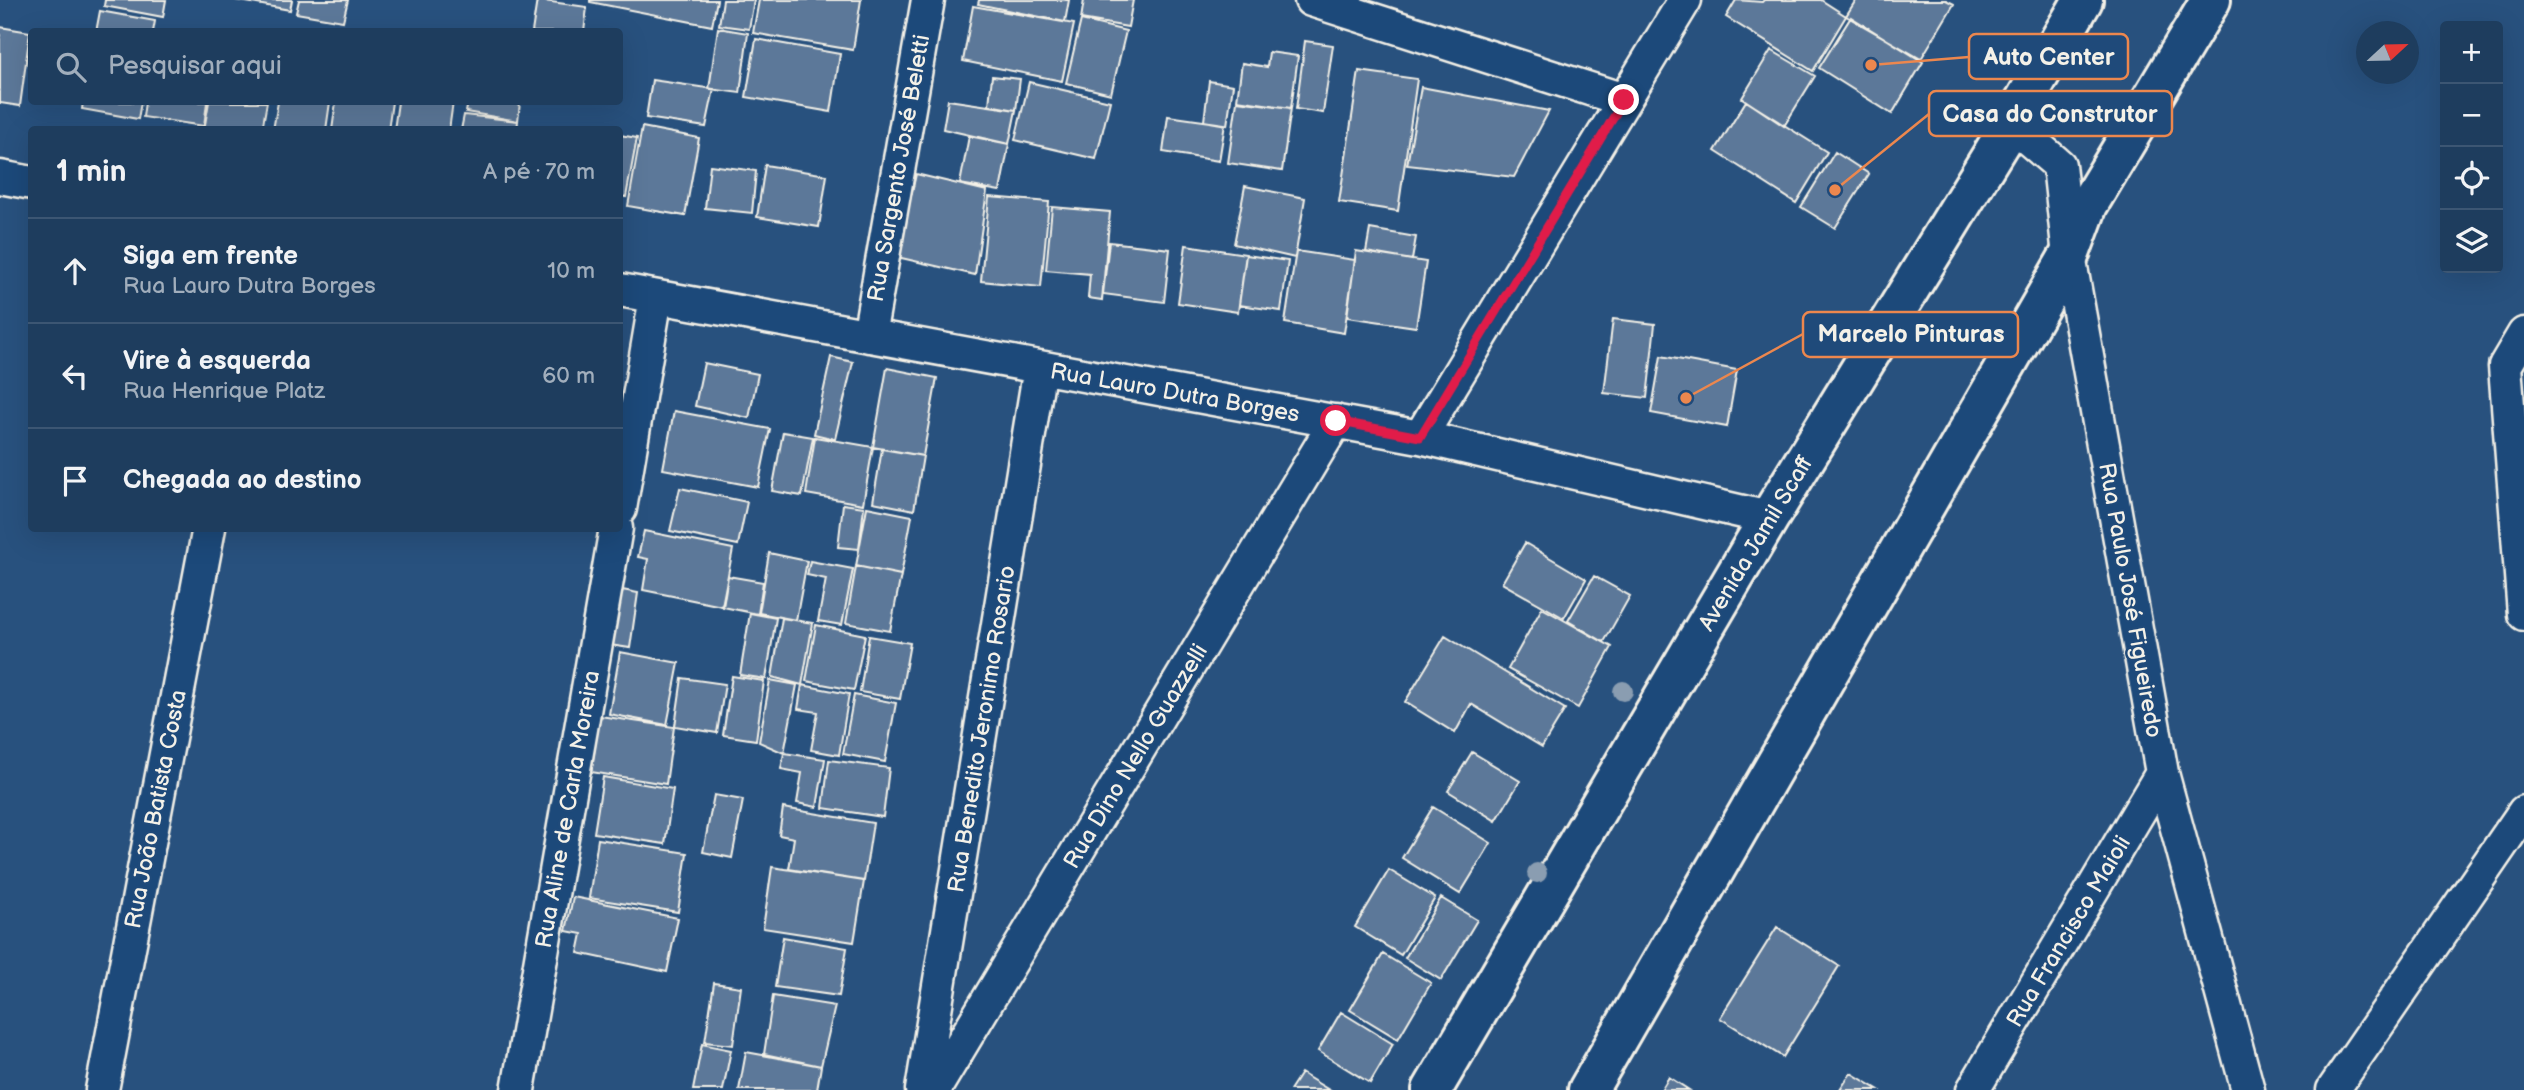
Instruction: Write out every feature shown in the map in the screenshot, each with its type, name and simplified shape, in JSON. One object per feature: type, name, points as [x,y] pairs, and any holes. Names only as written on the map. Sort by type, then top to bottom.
[{"type":"main road","name":"Avenida Jamil Scaff","points":[[1433,1090],[1769,519],[2011,124],[2083,0]]},
{"type":"main road","points":[[1588,1090],[2069,256],[2088,205],[2211,0]]},
{"type":"street","name":"Rua Sargento José Beletti","points":[[869,336],[928,0]]},
{"type":"street","points":[[1311,0],[1624,100]]},
{"type":"street","points":[[1420,437],[1685,0]]},
{"type":"street","name":"Rua Paulo José Figueiredo","points":[[2011,124],[2059,165],[2069,256],[2162,773],[2248,1090]]},
{"type":"street","points":[[0,177],[28,182]]},
{"type":"street","name":"Rua Lauro Dutra Borges","points":[[623,291],[1420,437],[1769,519]]},
{"type":"street","points":[[623,491],[656,297]]},
{"type":"street","points":[[2524,334],[2505,366],[2524,614]]},
{"type":"street","name":"Rua Benedito Jeronimo Rosario","points":[[922,1090],[1040,368]]},
{"type":"street","name":"Rua Dino Nello Guazzelli","points":[[934,1090],[1336,421]]},
{"type":"street","name":"Rua João Batista Costa","points":[[102,1090],[208,532]]},
{"type":"street","name":"Rua Aline de Carla Moreira","points":[[519,1090],[615,532]]},
{"type":"street","name":"Rua Francisco Maioli","points":[[1973,1090],[2162,773]]},
{"type":"street","points":[[2333,1090],[2524,812]]},
{"type":"building","points":[[105,0],[166,0],[163,17],[104,6]]},
{"type":"building","points":[[235,0],[292,0],[290,10]]},
{"type":"building","points":[[299,0],[348,0],[343,21],[296,13]]},
{"type":"building","points":[[537,0],[587,7],[584,28],[533,28]]},
{"type":"building","points":[[590,0],[717,0],[712,26]]},
{"type":"building","points":[[723,0],[754,0],[749,29],[719,25]]},
{"type":"building","points":[[759,0],[861,0],[853,50],[753,33]]},
{"type":"building","points":[[979,0],[1069,0],[1065,22],[978,4]]},
{"type":"building","points":[[1084,0],[1133,0],[1128,27],[1081,19]]},
{"type":"building","points":[[1736,0],[1821,0],[1846,16],[1813,71],[1726,17]]},
{"type":"building","points":[[1856,0],[1946,0],[1954,4],[1921,59],[1846,16]]},
{"type":"building","points":[[973,6],[1074,24],[1062,81],[963,61]]},
{"type":"building","points":[[100,11],[155,21],[154,28],[97,28]]},
{"type":"building","points":[[1851,17],[1923,62],[1892,114],[1819,68]]},
{"type":"building","points":[[1081,20],[1126,31],[1111,94],[1066,83]]},
{"type":"building","points":[[0,27],[28,32],[20,106],[0,103]]},
{"type":"building","points":[[718,28],[748,33],[740,93],[709,89]]},
{"type":"building","points":[[756,39],[840,54],[831,112],[746,97]]},
{"type":"building","points":[[1305,41],[1333,45],[1323,113],[1296,109]]},
{"type":"building","points":[[1771,50],[1815,76],[1784,126],[1742,98]]},
{"type":"building","points":[[1269,52],[1298,56],[1291,108],[1237,100],[1242,63],[1267,67]]},
{"type":"building","points":[[1359,71],[1417,79],[1398,211],[1339,202]]},
{"type":"building","points":[[992,76],[1020,79],[1016,110],[989,105]]},
{"type":"building","points":[[652,80],[714,89],[706,127],[646,118]]},
{"type":"building","points":[[1209,81],[1233,85],[1227,125],[1204,121]]},
{"type":"building","points":[[1029,82],[1110,101],[1096,159],[1015,140]]},
{"type":"building","points":[[1421,87],[1549,111],[1514,177],[1407,165]]},
{"type":"building","points":[[948,100],[1016,110],[1009,144],[943,129]]},
{"type":"building","points":[[1237,101],[1291,108],[1282,171],[1228,163]]},
{"type":"building","points":[[1746,101],[1827,152],[1796,203],[1715,151]]},
{"type":"building","points":[[83,105],[140,105],[138,119],[82,109]]},
{"type":"building","points":[[145,105],[207,105],[204,126],[143,117]]},
{"type":"building","points":[[208,105],[266,105],[263,126],[205,126]]},
{"type":"building","points":[[277,105],[330,105],[327,126],[274,126]]},
{"type":"building","points":[[336,105],[392,105],[389,126],[333,126]]},
{"type":"building","points":[[398,105],[453,105],[450,126],[395,126]]},
{"type":"building","points":[[467,105],[520,105],[518,121],[466,112]]},
{"type":"building","points":[[464,115],[518,121],[517,126],[462,126]]},
{"type":"building","points":[[1168,116],[1225,124],[1219,161],[1163,152]]},
{"type":"building","points":[[642,127],[699,138],[685,216],[628,206]]},
{"type":"building","points":[[623,136],[637,138],[626,197],[623,196]]},
{"type":"building","points":[[969,136],[1009,144],[1000,191],[960,184]]},
{"type":"building","points":[[1835,152],[1869,174],[1835,228],[1801,207]]},
{"type":"building","points":[[710,165],[756,171],[752,213],[705,208]]},
{"type":"building","points":[[765,165],[827,175],[819,227],[757,217]]},
{"type":"building","points":[[916,174],[987,191],[975,275],[897,257]]},
{"type":"building","points":[[1245,186],[1305,198],[1295,258],[1234,244]]},
{"type":"building","points":[[989,197],[1049,202],[1041,287],[981,281]]},
{"type":"building","points":[[1052,207],[1110,212],[1102,300],[1088,298],[1090,274],[1046,270]]},
{"type":"building","points":[[1370,229],[1416,237],[1412,260],[1366,252]]},
{"type":"building","points":[[1109,242],[1170,249],[1164,302],[1103,294]]},
{"type":"building","points":[[1186,245],[1246,254],[1238,312],[1178,303]]},
{"type":"building","points":[[1296,251],[1355,260],[1344,333],[1285,323]]},
{"type":"building","points":[[1356,251],[1426,262],[1416,327],[1347,317]]},
{"type":"building","points":[[1246,255],[1288,261],[1281,311],[1239,305]]},
{"type":"building","points":[[1613,319],[1655,324],[1647,398],[1604,393]]},
{"type":"building","points":[[1661,356],[1737,370],[1727,427],[1651,413]]},
{"type":"building","points":[[831,357],[853,362],[835,439],[814,434]]},
{"type":"building","points":[[704,363],[758,374],[749,418],[695,406]]},
{"type":"building","points":[[887,368],[937,378],[923,456],[873,447]]},
{"type":"building","points":[[674,411],[770,429],[758,487],[663,469]]},
{"type":"building","points":[[783,432],[813,437],[802,496],[772,491]]},
{"type":"building","points":[[815,437],[873,447],[863,504],[806,494]]},
{"type":"building","points":[[882,449],[923,456],[914,510],[873,502]]},
{"type":"building","points":[[680,488],[747,502],[738,545],[670,531]]},
{"type":"building","points":[[843,504],[864,507],[859,549],[838,547]]},
{"type":"building","points":[[867,507],[912,516],[901,575],[856,566]]},
{"type":"building","points":[[644,531],[733,549],[722,606],[643,590],[648,559],[638,557]]},
{"type":"building","points":[[1525,543],[1586,579],[1564,618],[1502,583]]},
{"type":"building","points":[[769,553],[807,561],[796,620],[759,613]]},
{"type":"building","points":[[810,561],[853,569],[842,625],[818,621],[826,579],[807,575]]},
{"type":"building","points":[[856,566],[901,575],[890,631],[846,623]]},
{"type":"building","points":[[728,576],[763,582],[758,614],[723,607]]},
{"type":"building","points":[[1594,576],[1630,596],[1604,642],[1568,621]]},
{"type":"building","points":[[612,588],[638,593],[630,648],[603,644]]},
{"type":"building","points":[[1542,608],[1612,647],[1578,708],[1508,669]]},
{"type":"building","points":[[750,613],[776,618],[766,679],[740,675]]},
{"type":"building","points":[[782,618],[813,623],[802,685],[772,677]]},
{"type":"building","points":[[816,625],[865,635],[854,690],[806,681]]},
{"type":"building","points":[[869,636],[910,643],[900,699],[860,692]]},
{"type":"building","points":[[1445,636],[1565,709],[1542,747],[1471,704],[1455,733],[1405,702]]},
{"type":"building","points":[[620,652],[679,663],[667,725],[609,714]]},
{"type":"building","points":[[732,676],[764,681],[756,740],[723,735]]},
{"type":"building","points":[[682,678],[725,684],[717,733],[675,726]]},
{"type":"building","points":[[770,680],[797,685],[784,753],[759,742]]},
{"type":"building","points":[[802,685],[849,694],[839,755],[811,750],[818,712],[798,709]]},
{"type":"building","points":[[854,695],[896,703],[885,762],[843,754]]},
{"type":"building","points":[[600,716],[674,727],[666,784],[591,772]]},
{"type":"building","points":[[1472,752],[1520,781],[1496,821],[1448,791]]},
{"type":"building","points":[[784,753],[825,759],[817,807],[797,803],[802,773],[781,769]]},
{"type":"building","points":[[829,760],[889,768],[883,817],[823,808]]},
{"type":"building","points":[[603,777],[673,789],[665,844],[594,833]]},
{"type":"building","points":[[714,795],[743,800],[732,858],[703,852]]},
{"type":"building","points":[[1433,807],[1491,843],[1460,894],[1402,858]]},
{"type":"building","points":[[783,808],[873,823],[864,881],[789,869],[794,838],[779,835]]},
{"type":"building","points":[[598,839],[687,853],[678,912],[589,898]]},
{"type":"building","points":[[772,867],[864,881],[854,942],[763,928]]},
{"type":"building","points":[[1389,870],[1435,898],[1401,955],[1355,927]]},
{"type":"building","points":[[573,897],[678,918],[667,972],[578,953],[582,934],[566,931]]},
{"type":"building","points":[[1441,898],[1477,920],[1441,980],[1405,958]]},
{"type":"building","points":[[1777,927],[1839,966],[1783,1057],[1720,1018]]},
{"type":"building","points":[[783,937],[847,948],[839,996],[775,987]]},
{"type":"building","points":[[1383,954],[1431,983],[1398,1039],[1350,1010]]},
{"type":"building","points":[[714,983],[741,987],[733,1045],[705,1042]]},
{"type":"building","points":[[773,996],[835,1006],[821,1066],[764,1054]]},
{"type":"building","points":[[1341,1012],[1393,1044],[1370,1083],[1318,1051]]},
{"type":"building","points":[[702,1044],[731,1050],[723,1090],[693,1090]]},
{"type":"building","points":[[746,1052],[821,1066],[817,1090],[739,1090]]},
{"type":"building","points":[[1301,1073],[1329,1090],[1290,1090]]},
{"type":"building","points":[[1851,1073],[1879,1090],[1840,1090]]},
{"type":"building","points":[[1669,1077],[1689,1090],[1661,1090]]},
{"type":"place","name":"Auto Center","points":[[1871,65]]},
{"type":"place","name":"Casa do Construtor","points":[[1835,190]]},
{"type":"place","name":"Marcelo Pinturas","points":[[1686,398]]},
{"type":"route","points":[[1336,421],[1420,437],[1624,100]]}]
